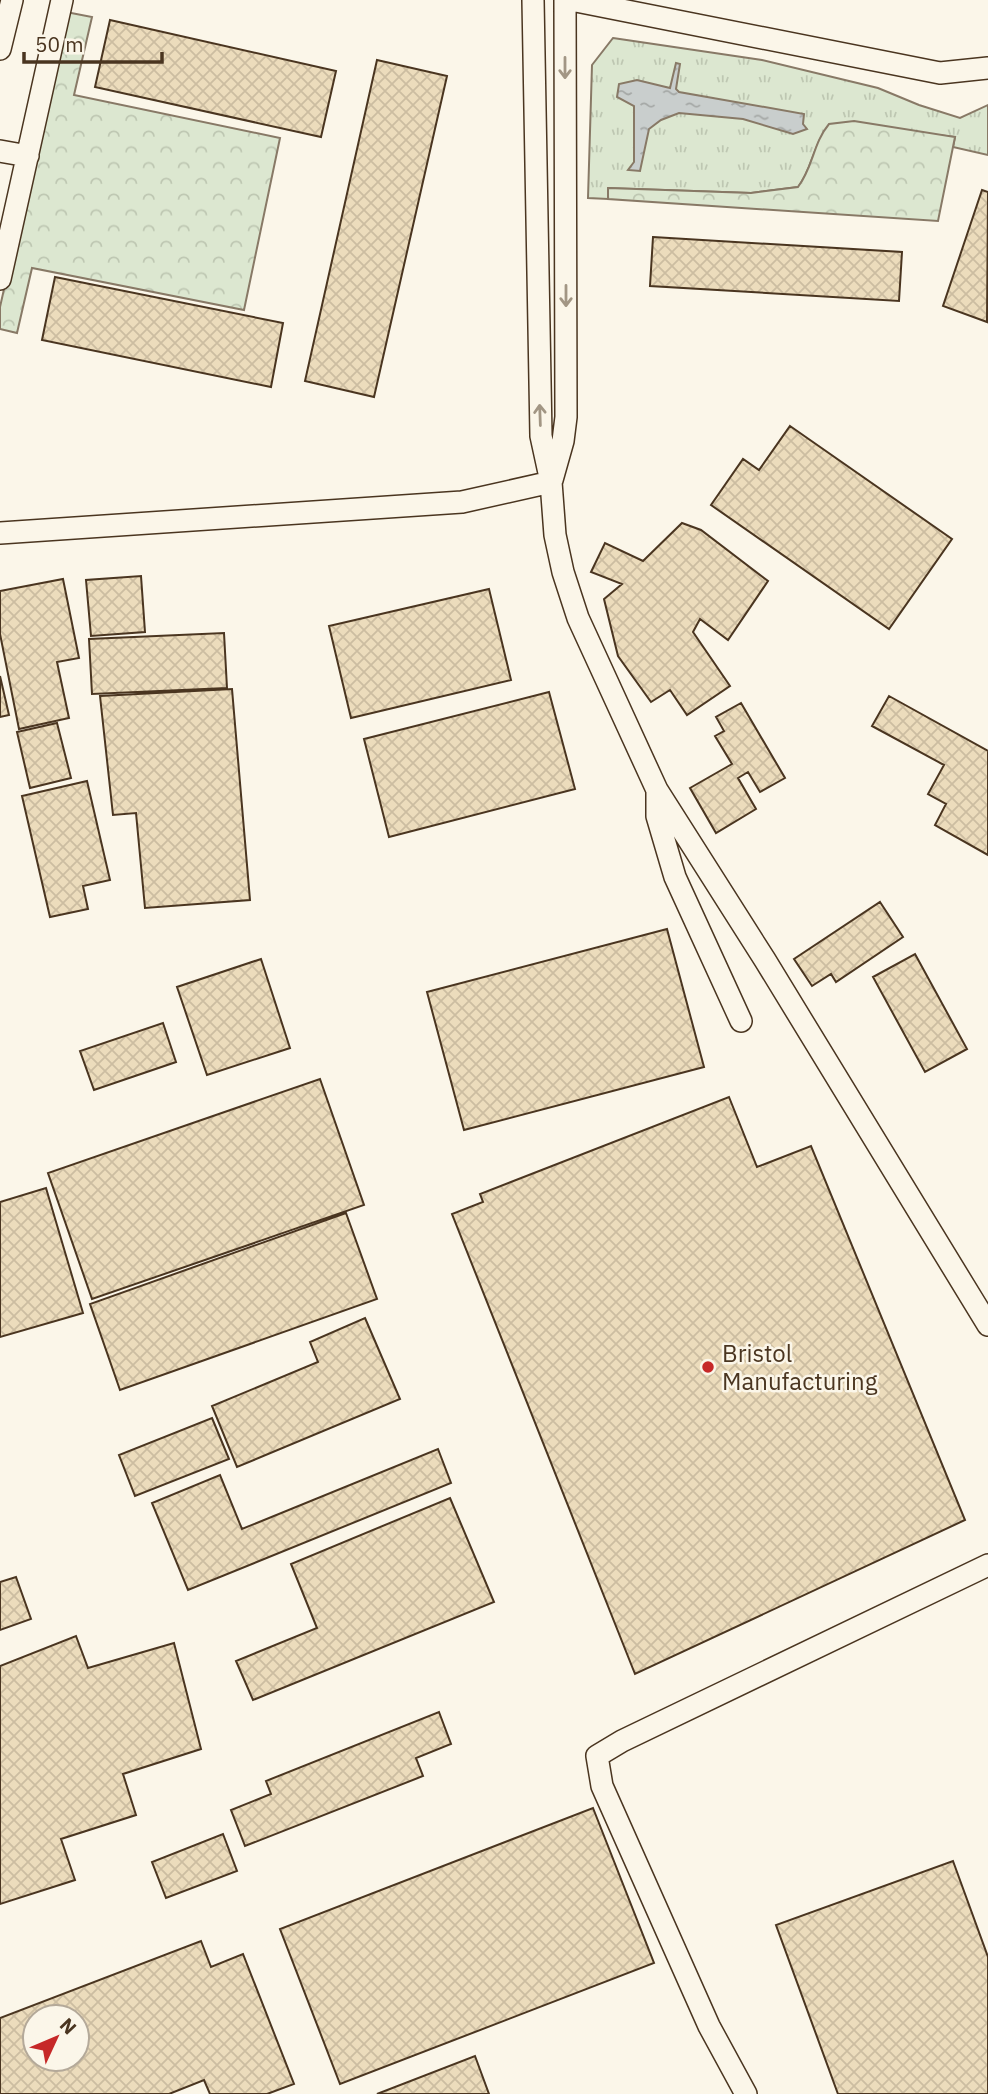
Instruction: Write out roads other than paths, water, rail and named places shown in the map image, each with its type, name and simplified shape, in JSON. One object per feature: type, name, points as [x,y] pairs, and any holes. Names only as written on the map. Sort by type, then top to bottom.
[{"type":"street","points":[[0,49],[12,0]]},
{"type":"street","points":[[0,279],[62,0]]},
{"type":"street","points":[[533,0],[541,436],[551,482],[555,535],[563,572],[578,618],[657,790],[988,1325]]},
{"type":"street","points":[[551,482],[563,441],[566,417],[565,0]]},
{"type":"street","points":[[570,0],[940,73],[988,68]]},
{"type":"street","points":[[0,151],[27,156]]},
{"type":"street","points":[[0,533],[462,502],[551,482]]},
{"type":"street","points":[[657,790],[657,816],[675,877],[741,1021]]},
{"type":"street","points":[[746,2094],[709,2026],[602,1786],[597,1756],[622,1741],[988,1565]]},
{"type":"water","points":[[676,63],[680,64],[676,89],[679,92],[804,114],[803,124],[807,129],[793,134],[743,119],[679,113],[661,120],[649,129],[640,171],[628,170],[634,162],[634,106],[617,97],[619,84],[637,80],[670,88]]},
{"type":"place","name":"Bristol Manufacturing","points":[[708,1367]]}]
